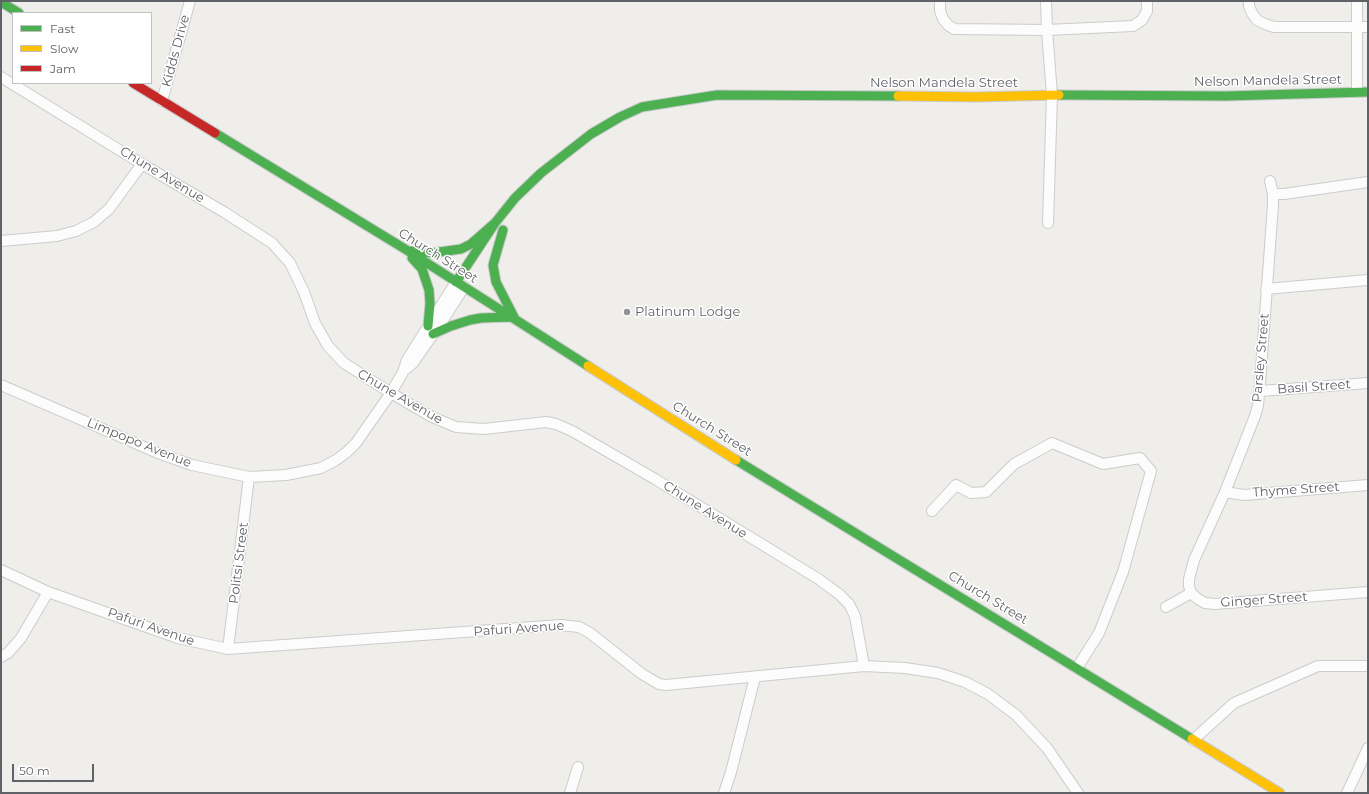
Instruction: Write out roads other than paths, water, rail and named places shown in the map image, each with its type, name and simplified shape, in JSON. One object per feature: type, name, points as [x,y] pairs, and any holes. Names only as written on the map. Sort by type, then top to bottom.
[{"type":"main road","points":[[1,2],[17,12]]},
{"type":"main road","name":"Church Street","points":[[135,84],[367,228],[406,250],[694,434],[1280,793]]},
{"type":"main road","name":"Nelson Mandela Street","points":[[460,285],[495,223],[515,198],[541,173],[591,134],[620,117],[642,107],[674,101],[717,96],[1226,96],[1368,92]]},
{"type":"main road","name":"Nelson Mandela Street","points":[[522,204],[541,173]]},
{"type":"main road","points":[[406,250],[432,253],[461,249],[471,244],[495,223]]},
{"type":"main road","points":[[406,250],[422,269],[427,281],[430,297],[430,330],[481,318],[513,318],[496,282],[493,265],[505,227],[488,251]]},
{"type":"main road","points":[[460,285],[479,263]]},
{"type":"street","name":"Kidds Drive","points":[[162,101],[190,1]]},
{"type":"street","points":[[940,1],[940,11],[943,19],[954,29],[1047,30],[1133,26],[1142,20],[1146,11],[1147,1]]},
{"type":"street","points":[[1046,1],[1052,95],[1048,223]]},
{"type":"street","points":[[1249,1],[1249,6],[1257,20],[1274,27],[1368,27]]},
{"type":"street","points":[[1357,1],[1357,92]]},
{"type":"street","name":"Chune Avenue","points":[[1,77],[12,84]]},
{"type":"street","name":"Chune Avenue","points":[[12,84],[142,164],[224,212],[272,244],[290,264],[304,292],[315,323],[328,346],[344,364],[391,393],[432,417],[456,427],[484,428],[546,422],[572,430],[655,479],[803,570],[839,594],[849,604],[855,616],[864,666]]},
{"type":"street","points":[[1,241],[57,236],[76,231],[94,222],[109,209],[142,164]]},
{"type":"street","name":"Parsley Street","points":[[1192,593],[1189,586],[1189,579],[1194,560],[1225,492],[1255,416],[1260,391],[1273,205],[1273,194],[1270,181]]},
{"type":"street","points":[[1273,194],[1284,194],[1368,182]]},
{"type":"street","points":[[1266,288],[1368,280]]},
{"type":"street","name":"Limpopo Avenue","points":[[1,385],[158,453],[192,465],[249,477],[286,475],[321,468],[336,460],[356,443],[391,393],[403,372],[406,360],[430,330],[460,285]]},
{"type":"street","name":"Basil Street","points":[[1260,391],[1368,383]]},
{"type":"street","points":[[932,511],[956,485],[971,493],[986,492],[1014,464],[1052,443],[1103,464],[1140,458],[1150,471],[1123,572],[1099,633],[1077,668]]},
{"type":"street","name":"Politsi Street","points":[[228,649],[249,477]]},
{"type":"street","name":"Thyme Street","points":[[1225,492],[1244,495],[1368,485]]},
{"type":"street","name":"Pafuri Avenue","points":[[1,570],[48,592],[178,638],[228,649],[561,625],[579,627],[590,633],[642,674],[659,684],[666,685],[864,666],[905,668],[938,673],[965,682],[988,694],[1016,715],[1047,748],[1078,793]]},
{"type":"street","points":[[1,657],[8,653],[21,638],[48,592]]},
{"type":"street","name":"Ginger Street","points":[[1192,593],[1205,603],[1215,604],[1368,592]]},
{"type":"street","points":[[1166,607],[1192,593]]},
{"type":"street","points":[[1193,740],[1234,703],[1318,666],[1368,666]]},
{"type":"street","points":[[724,793],[731,772],[755,677]]},
{"type":"street","points":[[1347,793],[1368,748]]},
{"type":"street","points":[[570,793],[578,767]]},
{"type":"place","name":"Platinum Lodge","points":[[627,312]]}]
